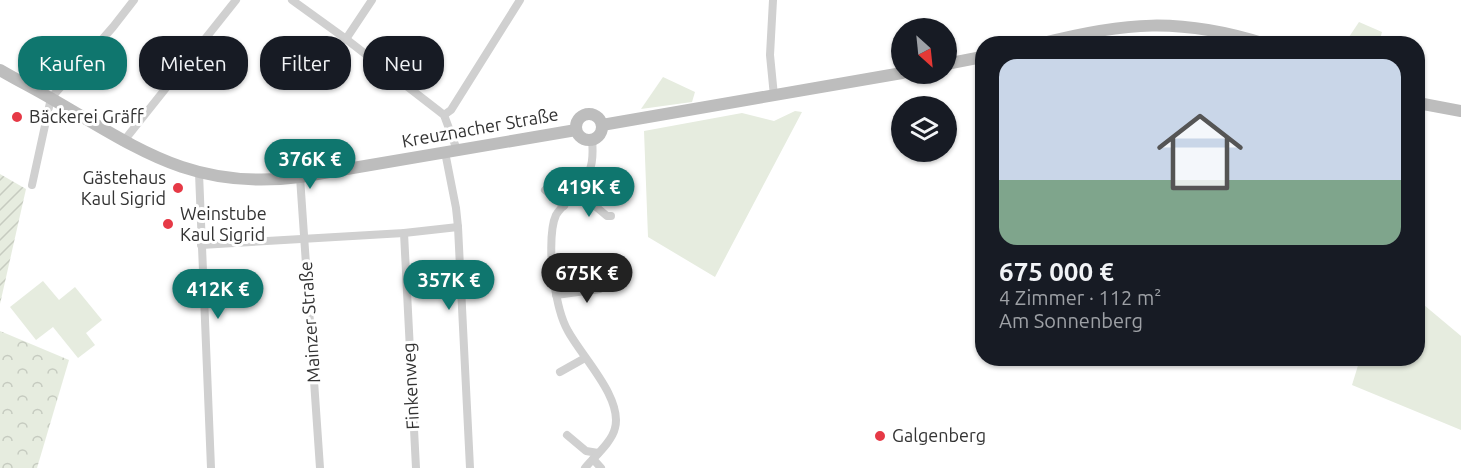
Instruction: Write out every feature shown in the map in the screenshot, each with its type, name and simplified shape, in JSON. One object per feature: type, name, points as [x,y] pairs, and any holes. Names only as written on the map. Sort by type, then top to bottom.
[{"type":"main road","points":[[1072,36],[1096,30],[1154,25],[1207,28],[1236,36]]},
{"type":"main road","points":[[957,62],[975,58]]},
{"type":"main road","name":"Kreuznacher Straße","points":[[0,70],[123,142],[158,159],[199,173],[246,180],[300,177],[576,130]]},
{"type":"main road","points":[[602,125],[891,75]]},
{"type":"main road","points":[[1425,104],[1461,111]]},
{"type":"main road","points":[[585,115],[595,115],[602,125],[601,134],[592,140],[583,139],[576,130],[578,120],[585,115]]},
{"type":"street","points":[[32,185],[51,98],[134,0]]},
{"type":"street","points":[[123,142],[236,0]]},
{"type":"street","points":[[292,0],[342,36]]},
{"type":"street","points":[[348,36],[372,0]]},
{"type":"street","points":[[444,115],[451,110],[520,0]]},
{"type":"street","points":[[774,0],[770,68],[774,96]]},
{"type":"street","points":[[351,43],[444,115],[451,151],[458,227],[470,468]]},
{"type":"street","points":[[585,468],[615,430],[617,417],[607,390],[567,330],[553,280],[552,235],[556,214],[591,169],[594,159],[592,140]]},
{"type":"street","points":[[199,173],[211,468]]},
{"type":"street","name":"Mainzer Straße","points":[[300,177],[320,468]]},
{"type":"street","points":[[545,190],[564,206]]},
{"type":"street","points":[[576,190],[607,216],[611,216]]},
{"type":"street","points":[[201,245],[458,227]]},
{"type":"street","name":"Finkenweg","points":[[404,232],[416,468]]},
{"type":"street","points":[[556,295],[600,289],[606,284]]},
{"type":"street","points":[[560,372],[585,358]]},
{"type":"street","points":[[567,435],[595,456],[601,468]]},
{"type":"green space","points":[[1359,22],[1382,32],[1381,36],[1350,36]]},
{"type":"green space","points":[[663,77],[695,92],[692,102],[641,109]]},
{"type":"green space","points":[[795,111],[802,112],[715,277],[648,237],[644,131],[742,113],[774,121]]},
{"type":"green space","points":[[0,174],[26,189],[0,304]]},
{"type":"green space","points":[[43,281],[59,300],[75,287],[102,320],[86,333],[95,345],[78,358],[53,327],[36,340],[10,307]]},
{"type":"green space","points":[[1425,306],[1461,336],[1461,430],[1352,385],[1358,366],[1425,366]]},
{"type":"green space","points":[[0,331],[69,360],[37,468],[0,468]]},
{"type":"place","name":"Bäckerei Gräff","points":[[17,117]]},
{"type":"place","name":"Gästehaus Kaul Sigrid","points":[[178,188]]},
{"type":"place","name":"Weinstube Kaul Sigrid","points":[[168,224]]},
{"type":"place","name":"Galgenberg","points":[[880,436]]}]
